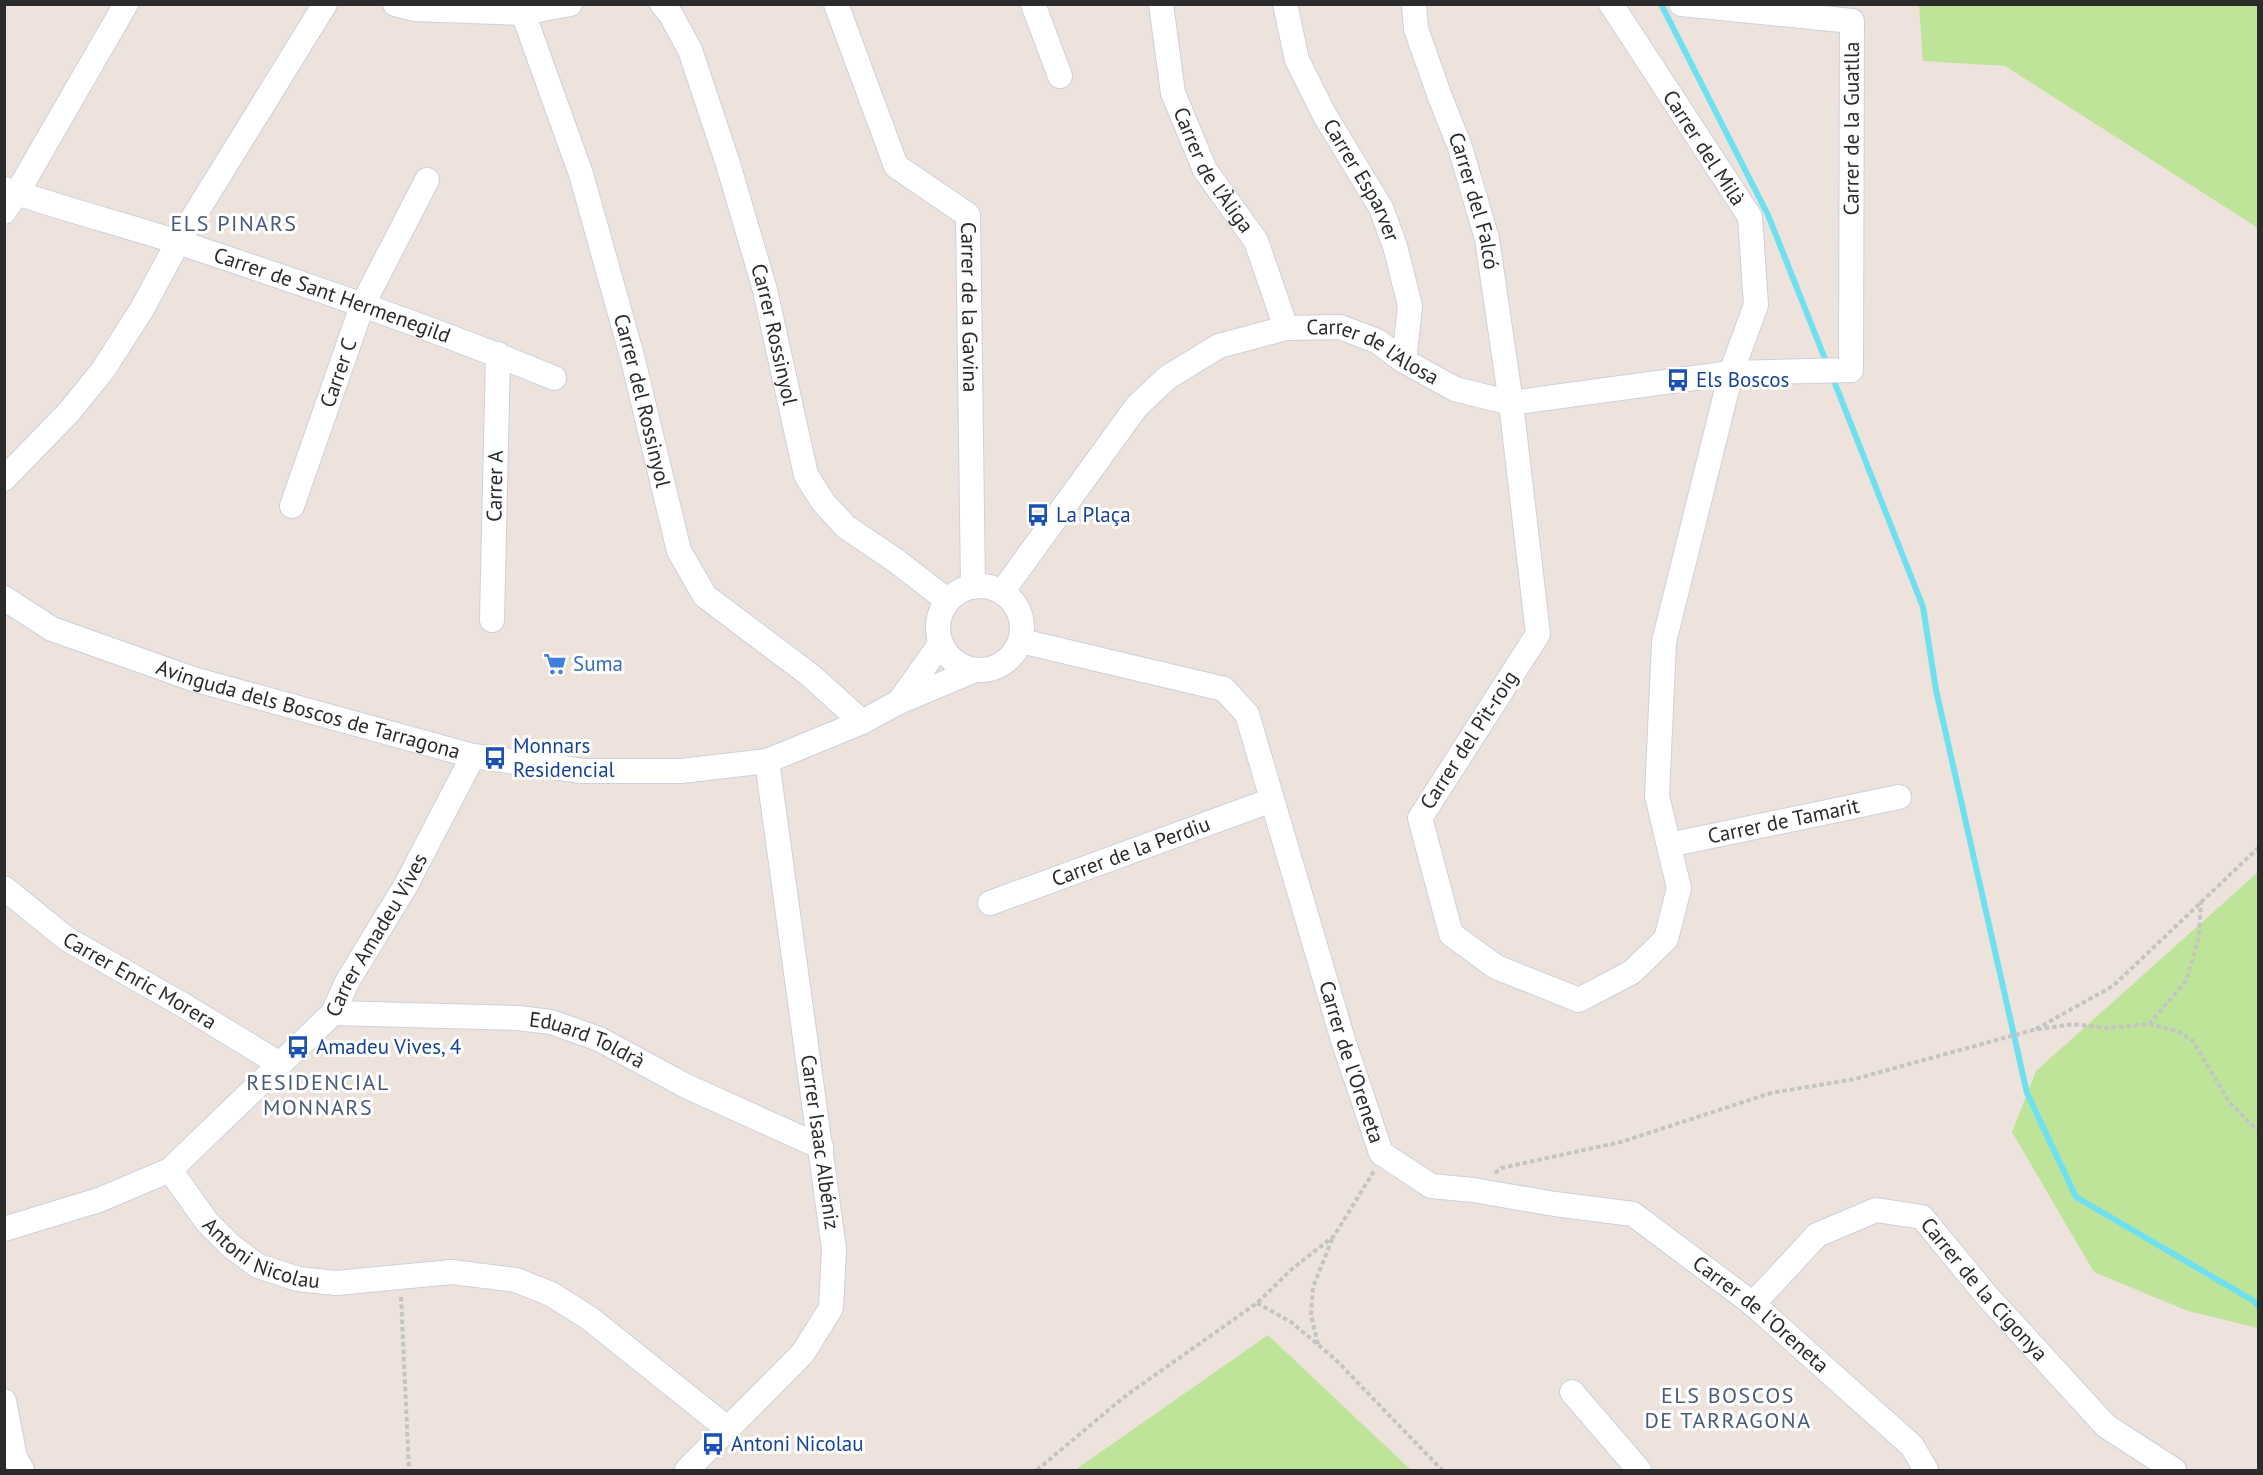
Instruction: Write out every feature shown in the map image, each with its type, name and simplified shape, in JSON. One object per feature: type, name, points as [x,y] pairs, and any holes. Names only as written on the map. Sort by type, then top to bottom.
[{"type":"street","points":[[9,198],[126,4]]},
{"type":"street","points":[[4,479],[69,412],[104,370],[142,309],[178,242],[325,4]]},
{"type":"street","points":[[395,4],[414,9],[524,13],[570,4]]},
{"type":"street","name":"Carrer de la Gavina","points":[[836,4],[896,166],[968,215],[973,587]]},
{"type":"street","points":[[1033,4],[1060,76]]},
{"type":"street","name":"Carrer de l'Àliga","points":[[1161,4],[1173,93],[1205,170],[1256,241],[1286,328]]},
{"type":"street","name":"Carrer Esparver","points":[[1285,4],[1298,60],[1324,114],[1381,208],[1395,246],[1410,306],[1404,361]]},
{"type":"street","name":"Carrer del Falcó","points":[[1414,4],[1416,28],[1460,147],[1487,239],[1511,403]]},
{"type":"street","name":"Carrer del Milà","points":[[1611,4],[1750,218],[1756,305],[1731,373]]},
{"type":"street","name":"Carrer de la Guatlla","points":[[1681,4],[1852,21],[1847,370]]},
{"type":"street","name":"Carrer Rossinyol","points":[[666,10],[690,50],[732,175],[765,290],[806,475],[822,502],[846,527],[948,601]]},
{"type":"street","name":"Carrer del Rossinyol","points":[[524,13],[585,186],[632,356],[679,551],[705,596],[810,675],[862,722]]},
{"type":"street","name":"Carrer C","points":[[292,506],[362,306],[428,180]]},
{"type":"street","name":"Carrer de Sant Hermenegild","points":[[9,198],[178,242],[498,354],[554,378]]},
{"type":"street","name":"Carrer de l'Alosa","points":[[1002,592],[1137,406],[1168,377],[1219,346],[1286,328],[1340,327],[1377,341],[1404,361],[1455,389],[1511,403],[1731,373],[1847,370]]},
{"type":"street","name":"Carrer A","points":[[492,620],[498,354]]},
{"type":"street","name":"Carrer del Pit-roig","points":[[1511,403],[1538,634],[1420,818],[1451,934],[1496,967],[1579,1000],[1632,972],[1666,939],[1678,888],[1657,796],[1664,642],[1731,373]]},
{"type":"street","points":[[973,587],[988,587],[1002,592],[1012,600],[1019,612],[1023,627],[1021,641],[1014,654],[1003,664],[989,670],[975,670],[959,665],[948,656],[941,643],[938,628],[940,614],[948,601],[959,592],[973,587]]},
{"type":"street","name":"Avinguda dels Boscos de Tarragona","points":[[4,598],[52,629],[193,679],[473,756],[583,771],[631,773],[681,771],[767,761],[862,722],[899,702],[975,670]]},
{"type":"street","name":"Carrer de l'Oreneta","points":[[1021,641],[1224,688],[1247,714],[1343,1040],[1381,1153],[1431,1186],[1473,1190],[1633,1214],[1753,1304],[1912,1446],[1926,1470]]},
{"type":"street","points":[[899,702],[941,643]]},
{"type":"street","name":"Carrer Amadeu Vives","points":[[4,1229],[99,1200],[170,1170],[333,1013],[348,982],[406,885],[473,756]]},
{"type":"street","name":"Carrer Isaac Albéniz","points":[[687,1470],[803,1353],[831,1308],[834,1249],[767,761]]},
{"type":"street","name":"Carrer de Tamarit","points":[[1669,845],[1899,798]]},
{"type":"street","name":"Carrer de la Perdiu","points":[[990,903],[1272,800]]},
{"type":"street","name":"Carrer Enric Morera","points":[[4,888],[68,939],[280,1064]]},
{"type":"street","name":"Eduard Toldrà","points":[[333,1013],[518,1018],[551,1022],[600,1039],[686,1086],[820,1147]]},
{"type":"street","name":"Antoni Nicolau","points":[[170,1170],[207,1222],[231,1246],[258,1266],[298,1279],[336,1282],[452,1272],[516,1280],[551,1294],[590,1318],[728,1429]]},
{"type":"street","name":"Carrer de la Cigonya","points":[[1753,1304],[1817,1235],[1876,1210],[1922,1217],[1987,1296],[2106,1426],[2174,1470]]},
{"type":"street","points":[[1572,1392],[1639,1470]]},
{"type":"street","points":[[4,1401],[15,1458],[22,1470]]},
{"type":"path","points":[[2032,1030],[2113,986],[2259,848]]},
{"type":"path","points":[[2149,1024],[2186,981],[2199,938],[2201,901]]},
{"type":"path","points":[[1473,1190],[1502,1168],[1621,1142],[1771,1093],[1856,1078],[2032,1030],[2073,1024],[2108,1028],[2149,1024],[2178,1031],[2193,1041],[2229,1102],[2259,1131]]},
{"type":"path","points":[[1318,1345],[1311,1315],[1313,1287],[1334,1236],[1371,1178],[1381,1153]]},
{"type":"path","points":[[1037,1470],[1124,1397],[1257,1303],[1292,1269],[1334,1236]]},
{"type":"path","points":[[400,1276],[409,1470]]},
{"type":"path","points":[[1257,1303],[1291,1322],[1318,1345],[1372,1396],[1442,1470]]},
{"type":"green space","points":[[1919,5],[2258,5],[2258,228],[2005,66],[1923,61]]},
{"type":"green space","points":[[2258,872],[2258,1328],[2188,1311],[2094,1272],[2012,1132],[2036,1071]]},
{"type":"green space","points":[[1268,1335],[1411,1470],[1075,1470]]},
{"type":"waterway","points":[[1661,4],[1768,215],[1827,364]]},
{"type":"waterway","points":[[1832,376],[1923,607],[1936,690],[2027,1093],[2076,1197],[2254,1301],[2258,1306]]},
{"type":"place","name":"Els Boscos","points":[[1678,380]]},
{"type":"place","name":"La Plaça","points":[[1038,515]]},
{"type":"place","name":"Suma","points":[[555,664]]},
{"type":"place","name":"Monnars Residencial","points":[[495,758]]},
{"type":"place","name":"Amadeu Vives, 4","points":[[298,1047]]},
{"type":"place","name":"Antoni Nicolau","points":[[713,1444]]},
{"type":"district","name":"ELS PINARS","points":[[234,223]]},
{"type":"district","name":"RESIDENCIAL MONNARS","points":[[318,1094]]},
{"type":"district","name":"ELS BOSCOS DE TARRAGONA","points":[[1728,1408]]}]
